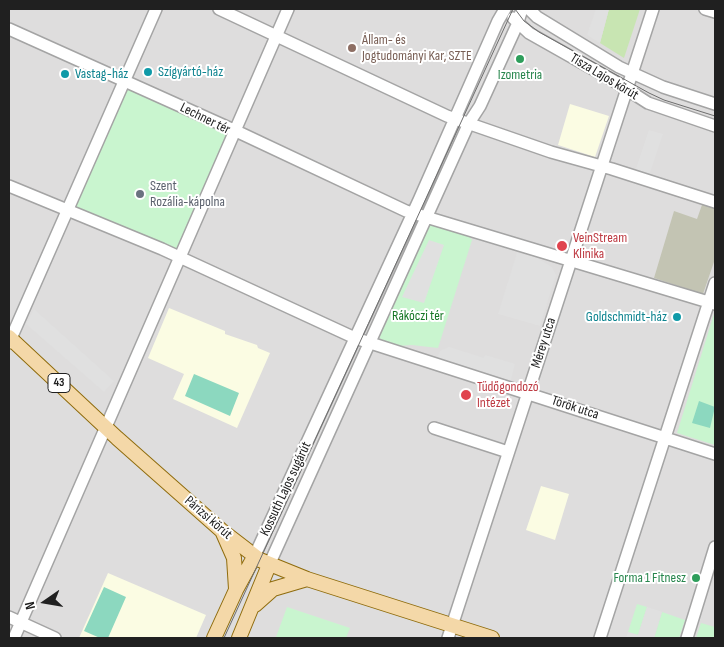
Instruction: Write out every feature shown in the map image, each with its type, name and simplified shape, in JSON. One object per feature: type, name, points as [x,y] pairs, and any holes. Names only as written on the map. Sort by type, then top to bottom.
[{"type":"main road","name":"Párizsi körút","points":[[10,339],[221,530],[254,557],[269,565],[450,631],[492,638]]},
{"type":"main road","points":[[221,530],[234,558],[236,590]]},
{"type":"main road","name":"Kossuth Lajos sugárút","points":[[214,638],[236,590],[254,557]]},
{"type":"main road","name":"Kossuth Lajos sugárút","points":[[239,638],[269,565]]},
{"type":"main road","points":[[251,608],[273,589],[307,579]]},
{"type":"street","points":[[10,339],[156,9]]},
{"type":"street","points":[[219,9],[455,119],[551,152],[612,169],[715,202]]},
{"type":"street","points":[[288,9],[236,131],[413,213],[712,303]]},
{"type":"street","name":"Kossuth Lajos sugárút","points":[[254,557],[505,9]]},
{"type":"street","name":"Tisza Lajos körút","points":[[505,9],[529,33],[648,103],[715,126]]},
{"type":"street","name":"Kossuth Lajos sugárút","points":[[269,565],[469,123],[480,106],[518,23],[522,9]]},
{"type":"street","name":"Tisza Lajos körút","points":[[529,9],[537,17],[632,74],[663,87],[715,104]]},
{"type":"street","name":"Mérey utca","points":[[450,631],[653,9]]},
{"type":"street","points":[[705,9],[715,12]]},
{"type":"street","name":"Lechner tér","points":[[9,29],[236,131],[14,638]]},
{"type":"street","points":[[9,186],[181,258],[369,343]]},
{"type":"street","points":[[600,638],[712,303],[715,284]]},
{"type":"street","name":"Török utca","points":[[369,343],[715,454]]},
{"type":"street","points":[[434,428],[508,452]]},
{"type":"street","points":[[687,638],[715,547]]},
{"type":"street","points":[[9,617],[55,638]]},
{"type":"shaded area","points":[[9,9],[715,9],[715,638],[9,638]]},
{"type":"shaded area","points":[[596,9],[609,9],[600,43],[587,35]]},
{"type":"shaded area","points":[[570,104],[609,116],[595,157],[558,145]]},
{"type":"shaded area","points":[[649,130],[663,134],[649,176],[635,172]]},
{"type":"shaded area","points":[[703,202],[715,206],[715,259],[703,294],[654,278],[674,211],[697,219]]},
{"type":"shaded area","points":[[429,240],[444,245],[424,303],[402,297]]},
{"type":"shaded area","points":[[517,253],[535,257],[552,267],[556,275],[540,326],[498,314]]},
{"type":"shaded area","points":[[169,308],[225,331],[225,334],[257,345],[258,348],[270,353],[237,428],[173,399],[184,374],[148,358]]},
{"type":"shaded area","points":[[34,309],[114,381],[104,392],[26,324]]},
{"type":"shaded area","points":[[449,347],[484,358],[485,355],[515,364],[510,384],[436,360],[440,351]]},
{"type":"shaded area","points":[[541,486],[569,494],[555,540],[526,530]]},
{"type":"shaded area","points":[[108,573],[206,615],[196,638],[79,638]]},
{"type":"shaded area","points":[[647,607],[662,612],[654,638],[626,638],[628,632],[638,635]]},
{"type":"green space","points":[[609,9],[640,9],[624,58],[600,43]]},
{"type":"green space","points":[[125,81],[236,131],[181,258],[68,211]]},
{"type":"green space","name":"Rákóczi tér","points":[[428,224],[469,236],[472,240],[438,348],[412,345],[396,346],[383,342],[378,335]]},
{"type":"green space","points":[[715,314],[715,445],[677,433]]},
{"type":"green space","points":[[194,374],[239,393],[230,416],[185,396]]},
{"type":"green space","points":[[699,401],[715,407],[710,428],[692,423]]},
{"type":"green space","points":[[104,587],[126,597],[108,638],[100,638],[84,631]]},
{"type":"green space","points":[[637,604],[647,607],[638,635],[628,632]]},
{"type":"green space","points":[[287,607],[350,628],[346,638],[276,637]]},
{"type":"green space","points":[[662,612],[685,620],[679,638],[654,638]]},
{"type":"green space","points":[[701,623],[715,627],[715,638],[696,638]]},
{"type":"tram line","points":[[224,638],[513,9]]},
{"type":"tram line","points":[[515,9],[524,21],[539,32],[649,93],[664,100],[715,116]]},
{"type":"place","name":"Állam- és Jogtudományi Kar, SZTE","points":[[352,48]]},
{"type":"place","name":"Izometria","points":[[520,59]]},
{"type":"place","name":"Szígyártó-ház","points":[[148,72]]},
{"type":"place","name":"Vastag-ház","points":[[65,74]]},
{"type":"place","name":"Szent Rozália-kápolna","points":[[140,194]]},
{"type":"place","name":"VeinStream Klinika","points":[[562,246]]},
{"type":"place","name":"Goldschmidt-ház","points":[[677,317]]},
{"type":"place","name":"Tüdőgondozó Intézet","points":[[466,395]]},
{"type":"place","name":"Forma 1 Fitnesz","points":[[696,578]]}]
